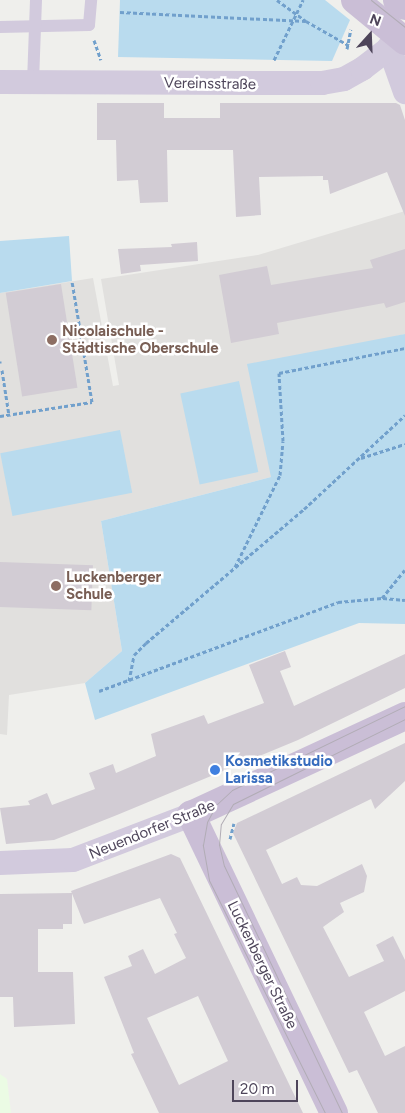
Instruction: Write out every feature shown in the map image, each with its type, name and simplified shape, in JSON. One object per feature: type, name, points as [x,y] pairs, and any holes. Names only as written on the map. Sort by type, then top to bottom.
[{"type":"street","points":[[397,0],[405,6]]},
{"type":"street","points":[[353,9],[400,41],[405,92]]},
{"type":"street","name":"Vereinsstraße","points":[[0,82],[322,84],[356,72],[400,41]]},
{"type":"street","name":"Neuendorfer Straße","points":[[0,863],[74,860],[238,795],[405,716]]},
{"type":"street","name":"Luckenberger Straße","points":[[191,815],[334,1113]]},
{"type":"lane","points":[[33,82],[36,0]]},
{"type":"lane","points":[[0,27],[89,26],[91,0]]},
{"type":"path","points":[[277,0],[306,21],[350,46]]},
{"type":"path","points":[[281,64],[272,64],[303,0]]},
{"type":"path","points":[[345,52],[350,46],[353,9]]},
{"type":"path","points":[[120,12],[293,22],[306,21]]},
{"type":"path","points":[[89,26],[109,83]]},
{"type":"path","points":[[0,416],[92,402],[72,281]]},
{"type":"path","points":[[234,570],[280,475],[283,441],[279,373],[405,348]]},
{"type":"path","points":[[2,370],[9,415]]},
{"type":"path","points":[[129,681],[134,655],[234,570],[405,415]]},
{"type":"path","points":[[358,458],[405,444]]},
{"type":"path","points":[[382,598],[405,570]]},
{"type":"path","points":[[99,691],[338,602],[382,598],[405,600]]},
{"type":"path","points":[[229,842],[234,822],[248,815],[238,795]]},
{"type":"shaded area","points":[[120,0],[325,0],[350,20],[332,61],[118,57]]},
{"type":"shaded area","points":[[405,211],[405,334],[397,336],[271,477],[101,521],[122,651],[85,683],[9,695],[7,735],[0,734],[0,293],[93,278],[113,386],[119,385],[101,279],[258,255]]},
{"type":"shaded area","points":[[69,236],[72,281],[0,293],[0,241]]},
{"type":"shaded area","points":[[405,334],[405,624],[359,623],[95,720],[85,683],[122,651],[101,521],[271,477],[247,364]]},
{"type":"shaded area","points":[[239,381],[258,472],[200,484],[180,393]]},
{"type":"shaded area","points":[[120,430],[132,493],[12,516],[0,453]]},
{"type":"shaded area","points":[[0,1074],[7,1079],[11,1113],[0,1113]]},
{"type":"building","points":[[97,103],[164,103],[164,118],[220,118],[220,103],[396,103],[400,105],[405,120],[405,216],[387,172],[330,194],[328,180],[323,180],[323,176],[259,177],[261,215],[236,217],[233,150],[167,150],[168,202],[140,203],[138,180],[117,181],[116,140],[97,140]]},
{"type":"building","points":[[197,242],[198,261],[140,265],[141,271],[121,274],[118,249],[172,247],[171,244]]},
{"type":"building","points":[[405,249],[405,302],[386,308],[384,303],[277,323],[279,334],[231,343],[219,275],[267,266],[271,285],[373,268],[370,260]]},
{"type":"building","points":[[61,284],[77,388],[22,396],[6,293]]},
{"type":"building","points":[[0,562],[93,565],[91,610],[0,607]]},
{"type":"building","points":[[285,651],[291,667],[280,671],[294,706],[405,654],[405,688],[298,740],[54,840],[6,844],[0,808],[30,805],[28,801],[47,793],[52,805],[95,789],[89,773],[113,764],[116,773],[156,756],[151,734],[204,715],[208,724],[264,703],[249,665]]},
{"type":"building","points":[[405,743],[405,781],[375,809],[371,799],[266,850],[282,884],[297,877],[301,885],[317,886],[362,864],[367,876],[364,892],[340,903],[344,912],[323,927],[349,977],[384,961],[376,945],[393,936],[405,960],[405,991],[364,1012],[385,1056],[405,1046],[405,1113],[378,1113],[357,1070],[349,1073],[233,833],[237,823]]},
{"type":"building","points":[[171,854],[180,858],[303,1113],[159,1113],[131,1054],[134,1053],[104,977],[132,966],[128,956],[143,949],[155,974],[186,958],[174,934],[177,933],[160,898],[84,924],[71,891]],"holes":[[[198,996],[228,1061],[179,1085],[147,1018]]]},
{"type":"building","points":[[72,893],[72,924],[63,924],[63,929],[38,929],[38,972],[73,972],[75,1024],[14,1027],[13,997],[0,997],[0,894]]},
{"type":"tram line","points":[[371,0],[405,27]]},
{"type":"tram line","points":[[325,1113],[209,880],[203,845],[207,822],[216,805],[232,790],[405,706]]},
{"type":"tram line","points":[[342,1113],[224,866],[219,845],[221,824],[233,804],[405,719]]},
{"type":"place","name":"Nicolaischule - Städtische Oberschule","points":[[52,340]]},
{"type":"place","name":"Luckenberger Schule","points":[[56,586]]},
{"type":"place","name":"Kosmetikstudio Larissa","points":[[215,770]]}]
